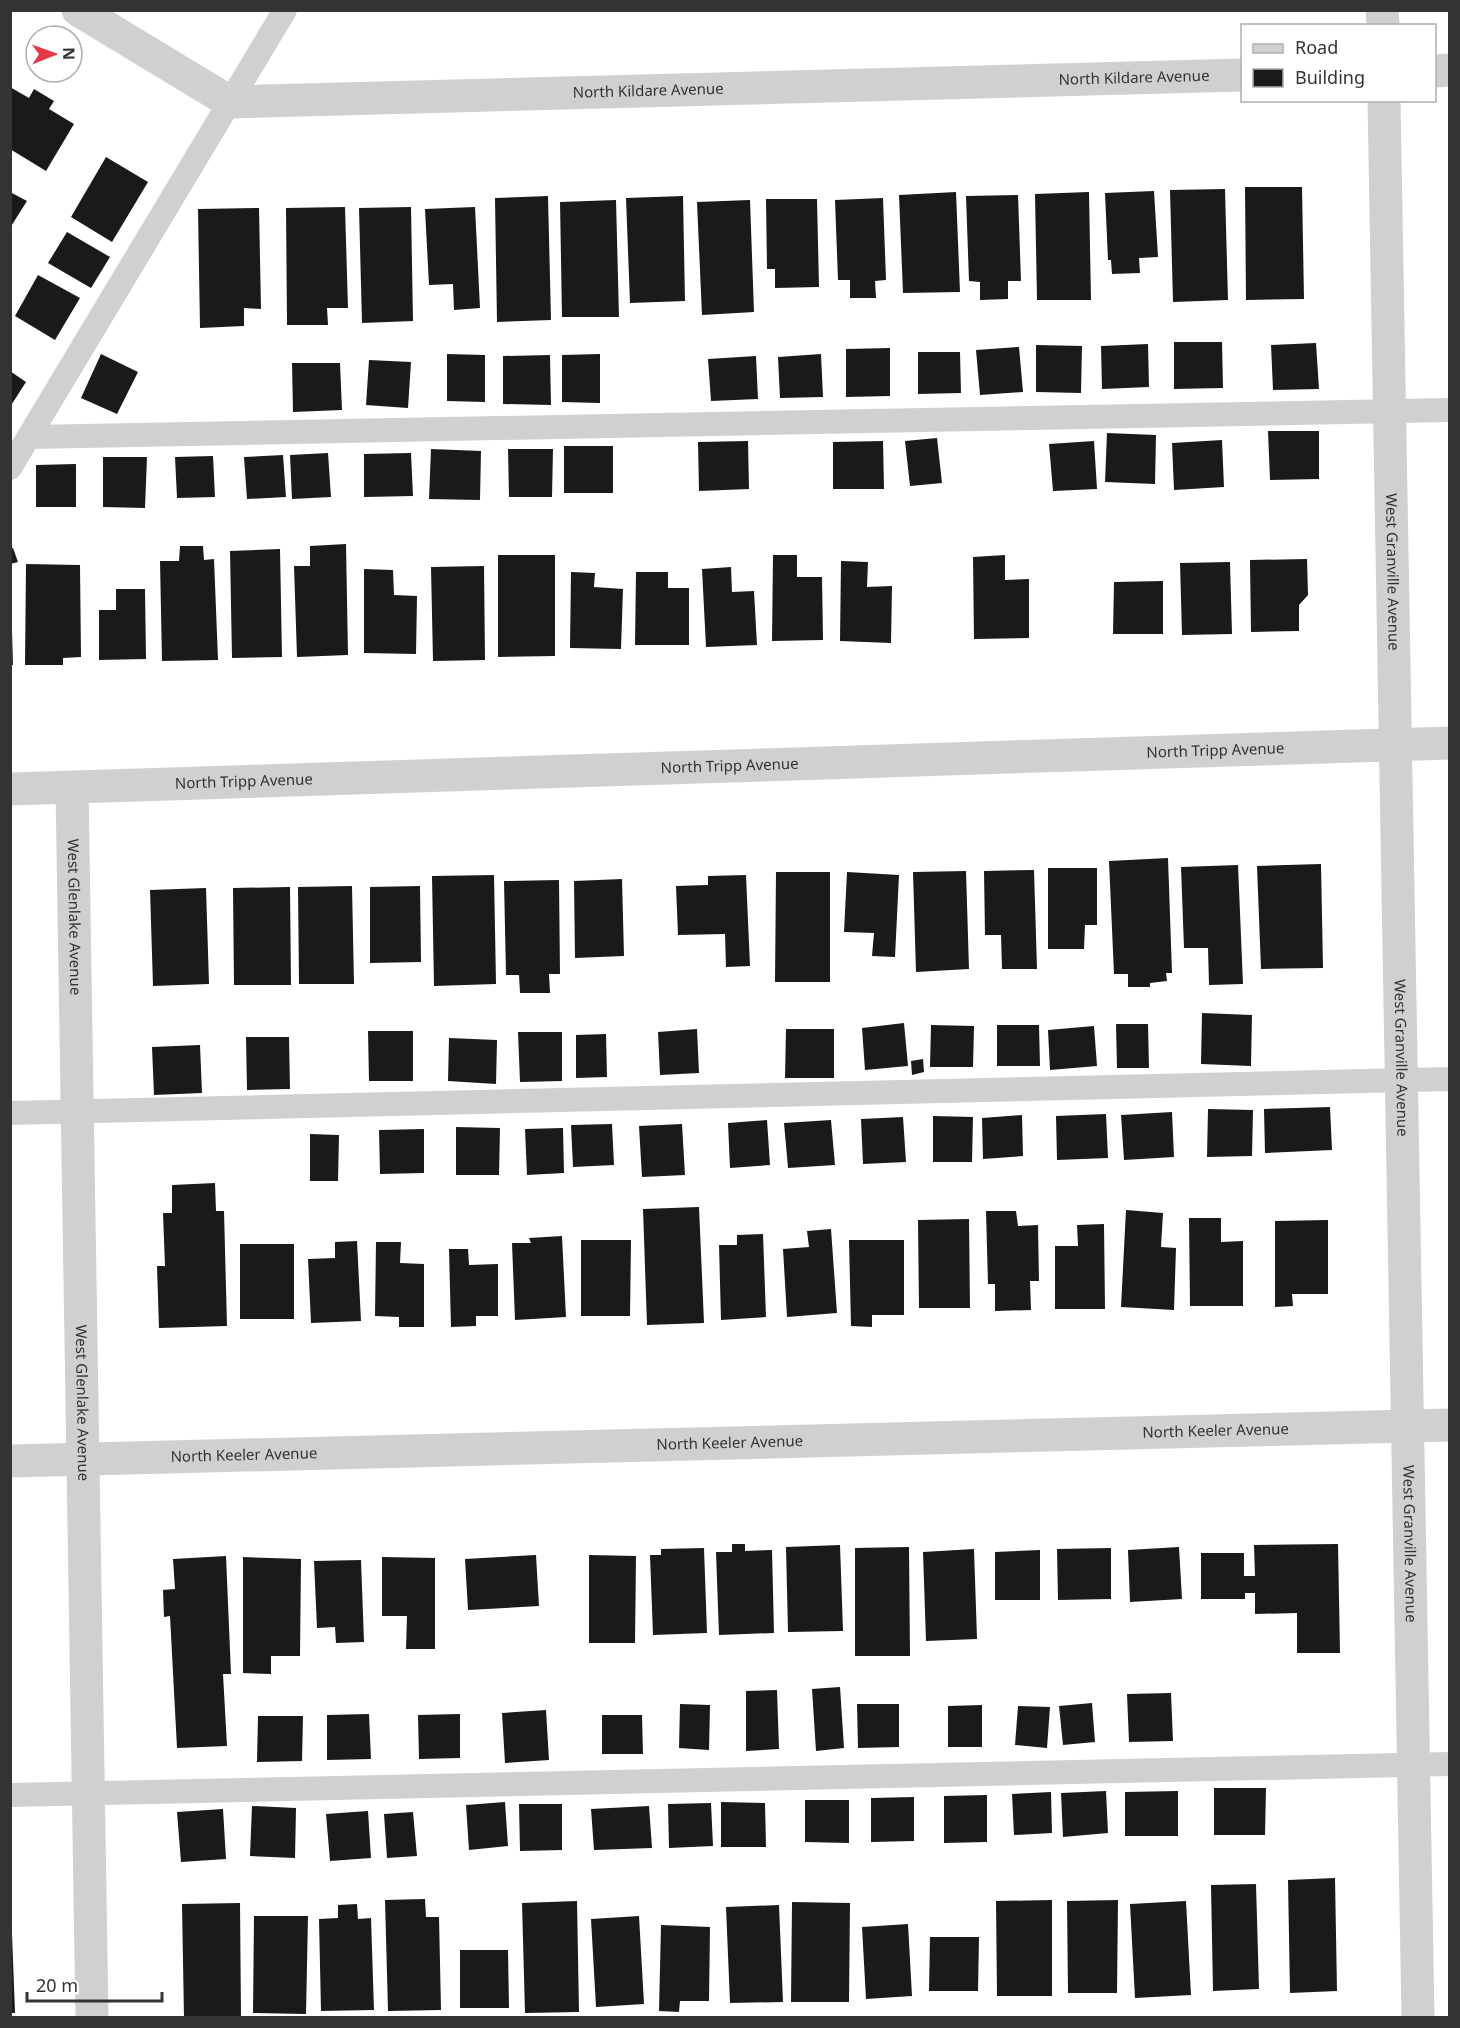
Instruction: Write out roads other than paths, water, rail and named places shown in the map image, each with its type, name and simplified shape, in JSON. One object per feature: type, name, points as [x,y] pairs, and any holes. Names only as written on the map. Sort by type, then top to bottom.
[{"type":"street","points":[[78,10],[230,102]]},
{"type":"street","name":"North Kildare Avenue","points":[[230,102],[1241,75]]},
{"type":"street","name":"West Granville Avenue","points":[[1384,102],[1418,2018]]},
{"type":"street","name":"North Tripp Avenue","points":[[10,789],[1449,743]]},
{"type":"street","name":"West Glenlake Avenue","points":[[72,788],[92,2018]]},
{"type":"street","name":"North Keeler Avenue","points":[[10,1461],[1449,1425]]},
{"type":"lane","points":[[10,468],[285,10]]},
{"type":"lane","points":[[29,437],[1449,410]]},
{"type":"lane","points":[[10,1113],[1449,1079]]},
{"type":"lane","points":[[10,1796],[1449,1764]]}]
